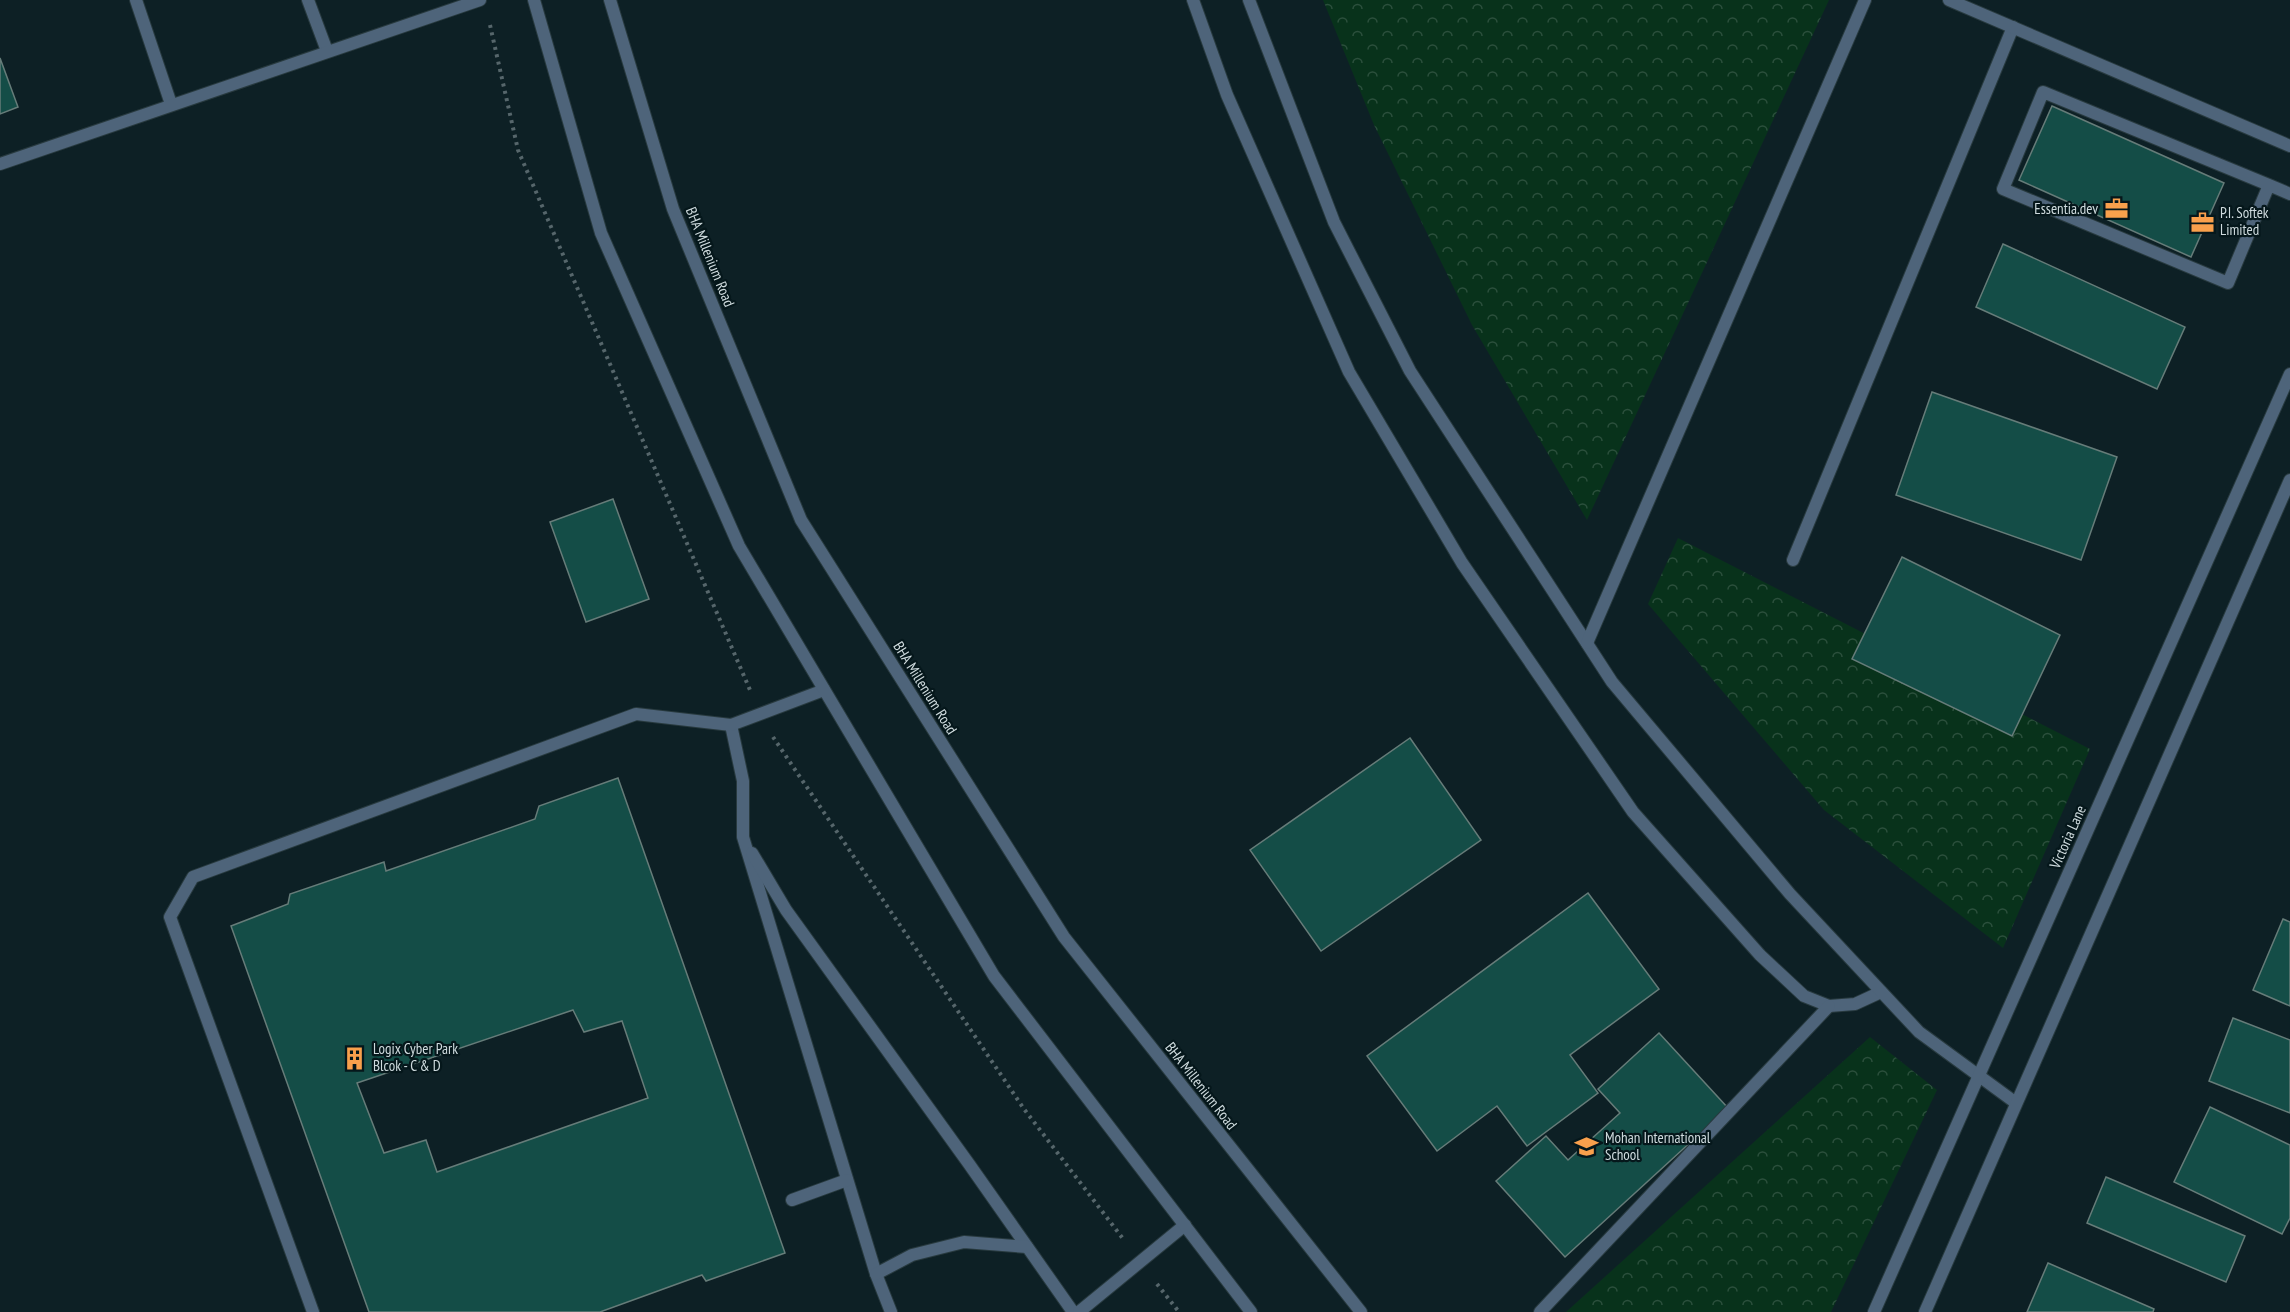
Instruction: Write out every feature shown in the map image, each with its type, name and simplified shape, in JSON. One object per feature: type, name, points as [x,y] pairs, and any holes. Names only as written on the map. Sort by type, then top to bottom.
[{"type":"street","points":[[136,0],[171,104]]},
{"type":"street","points":[[308,0],[327,51]]},
{"type":"street","points":[[0,164],[480,0]]},
{"type":"street","points":[[534,0],[601,233],[739,546],[994,976],[1251,1312]]},
{"type":"street","name":"BHA Millenium Road","points":[[610,0],[674,209],[801,520],[1064,936],[1361,1312]]},
{"type":"street","points":[[1193,0],[1227,95],[1349,372],[1462,563],[1633,812],[1760,955],[1804,996],[1829,1006],[1855,1004],[1881,992]]},
{"type":"street","points":[[1249,0],[1334,222],[1410,371],[1612,682],[1790,894],[1919,1032],[2016,1103]]},
{"type":"street","points":[[1587,643],[1865,0]]},
{"type":"street","points":[[1949,0],[2290,146]]},
{"type":"street","points":[[1793,560],[2013,27]]},
{"type":"street","points":[[2269,185],[2228,283],[2003,189],[2043,92],[2269,185],[2290,194]]},
{"type":"street","name":"Victoria Lane","points":[[1874,1312],[2290,374]]},
{"type":"street","points":[[1924,1312],[2290,480]]},
{"type":"street","points":[[313,1312],[170,917],[193,877],[636,714],[731,725],[825,690]]},
{"type":"street","points":[[731,725],[743,781],[742,837],[876,1274],[891,1312]]},
{"type":"street","points":[[742,837],[786,910],[1073,1312]]},
{"type":"street","points":[[1539,1312],[1829,1006]]},
{"type":"street","points":[[792,1200],[848,1179]]},
{"type":"street","points":[[1079,1312],[1185,1225]]},
{"type":"street","points":[[876,1274],[912,1255],[964,1242],[1027,1247]]},
{"type":"green space","points":[[1323,0],[1829,0],[1587,520],[1472,325],[1374,125]]},
{"type":"green space","points":[[1678,538],[2090,749],[2003,948],[1824,810],[1648,604]]},
{"type":"green space","points":[[1870,1037],[1937,1090],[1831,1312],[1566,1312]]},
{"type":"building","points":[[0,58],[18,107],[0,114]]},
{"type":"building","points":[[2052,106],[2224,183],[2191,257],[2019,180]]},
{"type":"building","points":[[2003,244],[2185,327],[2157,389],[1976,307]]},
{"type":"building","points":[[1932,392],[2117,457],[2081,560],[1896,495]]},
{"type":"building","points":[[613,499],[649,599],[586,622],[550,522]]},
{"type":"building","points":[[1902,557],[2060,635],[2012,736],[1852,659]]},
{"type":"building","points":[[1410,738],[1481,840],[1321,951],[1250,850]]},
{"type":"building","name":"Logix Cyber Park Blcok - C & D","points":[[618,778],[785,1253],[706,1281],[702,1275],[600,1312],[369,1312],[231,926],[288,904],[290,894],[384,862],[386,871],[535,819],[539,806]],"holes":[[[573,1010],[584,1032],[622,1021],[648,1098],[437,1172],[426,1140],[384,1153],[357,1083]]]},
{"type":"building","points":[[1588,893],[1659,989],[1570,1055],[1598,1093],[1527,1146],[1497,1106],[1437,1151],[1367,1056]]},
{"type":"building","points":[[2283,919],[2290,922],[2290,1006],[2253,990]]},
{"type":"building","points":[[2233,1018],[2290,1040],[2290,1113],[2209,1081]]},
{"type":"building","points":[[1659,1033],[1728,1108],[1565,1257],[1496,1181],[1546,1136],[1568,1160],[1620,1113],[1598,1089]]},
{"type":"building","points":[[2210,1107],[2290,1145],[2290,1218],[2282,1234],[2174,1182]]},
{"type":"building","points":[[2106,1177],[2245,1236],[2226,1282],[2087,1223]]},
{"type":"building","points":[[2048,1263],[2154,1309],[2153,1312],[2027,1312]]},
{"type":"place","name":"Essentia.dev","points":[[2116,209]]},
{"type":"place","name":"P.I. Softek Limited","points":[[2202,222]]},
{"type":"place","name":"Logix Cyber Park Blcok - C & D","points":[[355,1058]]},
{"type":"place","name":"Mohan International School","points":[[1587,1147]]}]
